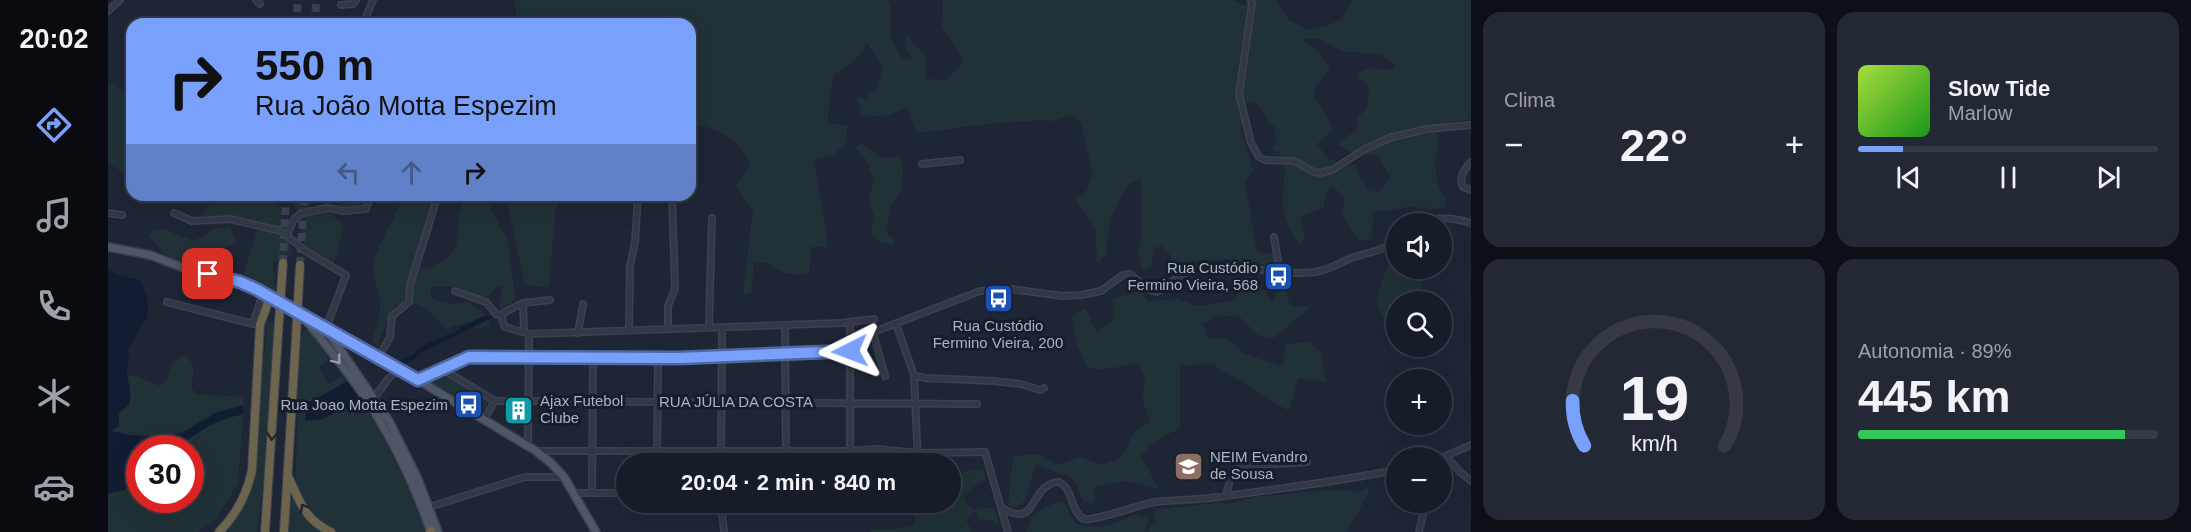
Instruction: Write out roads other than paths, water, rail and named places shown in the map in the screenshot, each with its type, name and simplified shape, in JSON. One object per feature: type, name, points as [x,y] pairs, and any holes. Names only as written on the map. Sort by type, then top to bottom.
[{"type":"highway","points":[[265,532],[283,263]]},
{"type":"highway","points":[[284,532],[300,266]]},
{"type":"highway","points":[[219,532],[237,510],[252,470],[256,324],[271,297]]},
{"type":"highway","points":[[288,474],[308,516],[317,525],[331,532]]},
{"type":"main road","points":[[108,247],[150,255],[193,271],[240,282],[302,314],[418,380],[528,446],[551,463],[564,477],[596,532]]},
{"type":"main road","points":[[302,314],[364,395],[382,424],[429,507],[432,532]]},
{"type":"main road","points":[[318,335],[320,330],[326,328]]},
{"type":"main road","points":[[326,328],[374,398],[398,438],[432,532]]},
{"type":"street","points":[[108,11],[120,0]]},
{"type":"street","points":[[341,5],[354,4],[356,0]]},
{"type":"street","points":[[366,18],[373,0]]},
{"type":"street","points":[[1251,0],[1247,49],[1239,94],[1251,143],[1259,157],[1265,160],[1294,161],[1320,173],[1332,170],[1365,149],[1392,137],[1427,129],[1471,125]]},
{"type":"street","points":[[922,164],[960,160]]},
{"type":"street","points":[[1471,162],[1461,179],[1463,187],[1471,190]]},
{"type":"street","points":[[287,235],[294,219],[302,213],[327,208],[345,211],[366,209],[369,201]]},
{"type":"street","points":[[378,358],[390,337],[392,316],[409,302],[410,285],[436,201]]},
{"type":"street","points":[[629,331],[630,266],[635,242],[638,201]]},
{"type":"street","points":[[668,329],[668,306],[675,289],[672,201]]},
{"type":"street","points":[[108,213],[122,215]]},
{"type":"street","points":[[174,213],[192,221],[230,219],[281,231],[308,252],[346,275],[326,328]]},
{"type":"street","points":[[709,328],[712,218]]},
{"type":"street","points":[[1452,218],[1471,223]]},
{"type":"street","points":[[1275,237],[1280,271]]},
{"type":"street","points":[[850,341],[980,291],[1011,289],[1081,296],[1101,291],[1123,275],[1130,273],[1150,290],[1157,292],[1185,272],[1198,268],[1228,266],[1304,273],[1325,270],[1353,257],[1386,247]]},
{"type":"street","points":[[455,291],[486,302],[496,314],[502,316]]},
{"type":"street","points":[[167,302],[256,324],[271,297]]},
{"type":"street","points":[[502,316],[508,310],[523,303],[550,300]]},
{"type":"street","points":[[523,303],[528,358],[528,446]]},
{"type":"street","points":[[578,333],[583,304]]},
{"type":"street","points":[[502,316],[505,327],[526,333],[722,328],[874,319]]},
{"type":"street","points":[[850,322],[850,451]]},
{"type":"street","points":[[896,324],[914,375],[918,453]]},
{"type":"street","points":[[785,325],[786,451]]},
{"type":"street","points":[[721,451],[722,328]]},
{"type":"street","points":[[875,332],[885,376]]},
{"type":"street","points":[[418,380],[469,357],[722,357],[850,351]]},
{"type":"street","points":[[592,493],[593,358]]},
{"type":"street","points":[[657,451],[658,358]]},
{"type":"street","points":[[442,369],[495,401],[484,419]]},
{"type":"street","points":[[374,398],[399,370]]},
{"type":"street","points":[[914,375],[924,378],[1006,382],[1040,390],[1044,388]]},
{"type":"street","name":"RUA JÚLIA DA COSTA","points":[[495,401],[977,404]]},
{"type":"street","points":[[1452,453],[1471,445]]},
{"type":"street","points":[[536,451],[850,451],[876,449],[918,453],[985,452],[1008,532]]},
{"type":"street","points":[[1226,495],[1231,476],[1241,466],[1307,462]]},
{"type":"street","points":[[1452,464],[1471,481]]},
{"type":"street","points":[[1001,507],[1010,513],[1023,514],[1033,507],[1043,488],[1048,484],[1059,482],[1068,488],[1077,510],[1084,519],[1098,519],[1127,508],[1150,503],[1226,495],[1386,472]]},
{"type":"street","points":[[429,507],[525,477],[564,477]]},
{"type":"street","points":[[573,493],[616,493]]},
{"type":"street","points":[[722,513],[723,532]]},
{"type":"street","points":[[1419,532],[1423,513]]},
{"type":"water","points":[[108,269],[121,276],[140,280],[147,297],[148,316],[127,349],[130,400],[129,405],[119,413],[119,426],[111,431],[129,435],[126,435],[126,489],[108,493]]},
{"type":"water","points":[[486,315],[494,317],[418,354],[415,359],[404,365],[398,361],[412,355],[427,343],[458,331],[461,327]]},
{"type":"water","points":[[348,381],[358,395],[357,400],[323,419],[305,421],[306,404]]},
{"type":"water","points":[[243,405],[243,414],[208,426],[195,435],[172,435],[185,431],[215,413]]},
{"type":"tunnel","points":[[296,18],[298,0]]},
{"type":"tunnel","points":[[315,18],[316,0]]},
{"type":"tunnel","points":[[283,263],[286,201]]},
{"type":"tunnel","points":[[300,265],[304,201]]},
{"type":"place","name":"Rua Custódio Fermino Vieira, 568","points":[[1279,277]]},
{"type":"place","name":"Rua Custódio Fermino Vieira, 200","points":[[998,299]]},
{"type":"place","name":"Rua Joao Motta Espezim","points":[[469,405]]},
{"type":"place","name":"Ajax Futebol Clube","points":[[519,410]]},
{"type":"place","name":"NEIM Evandro de Sousa","points":[[1189,466]]}]
